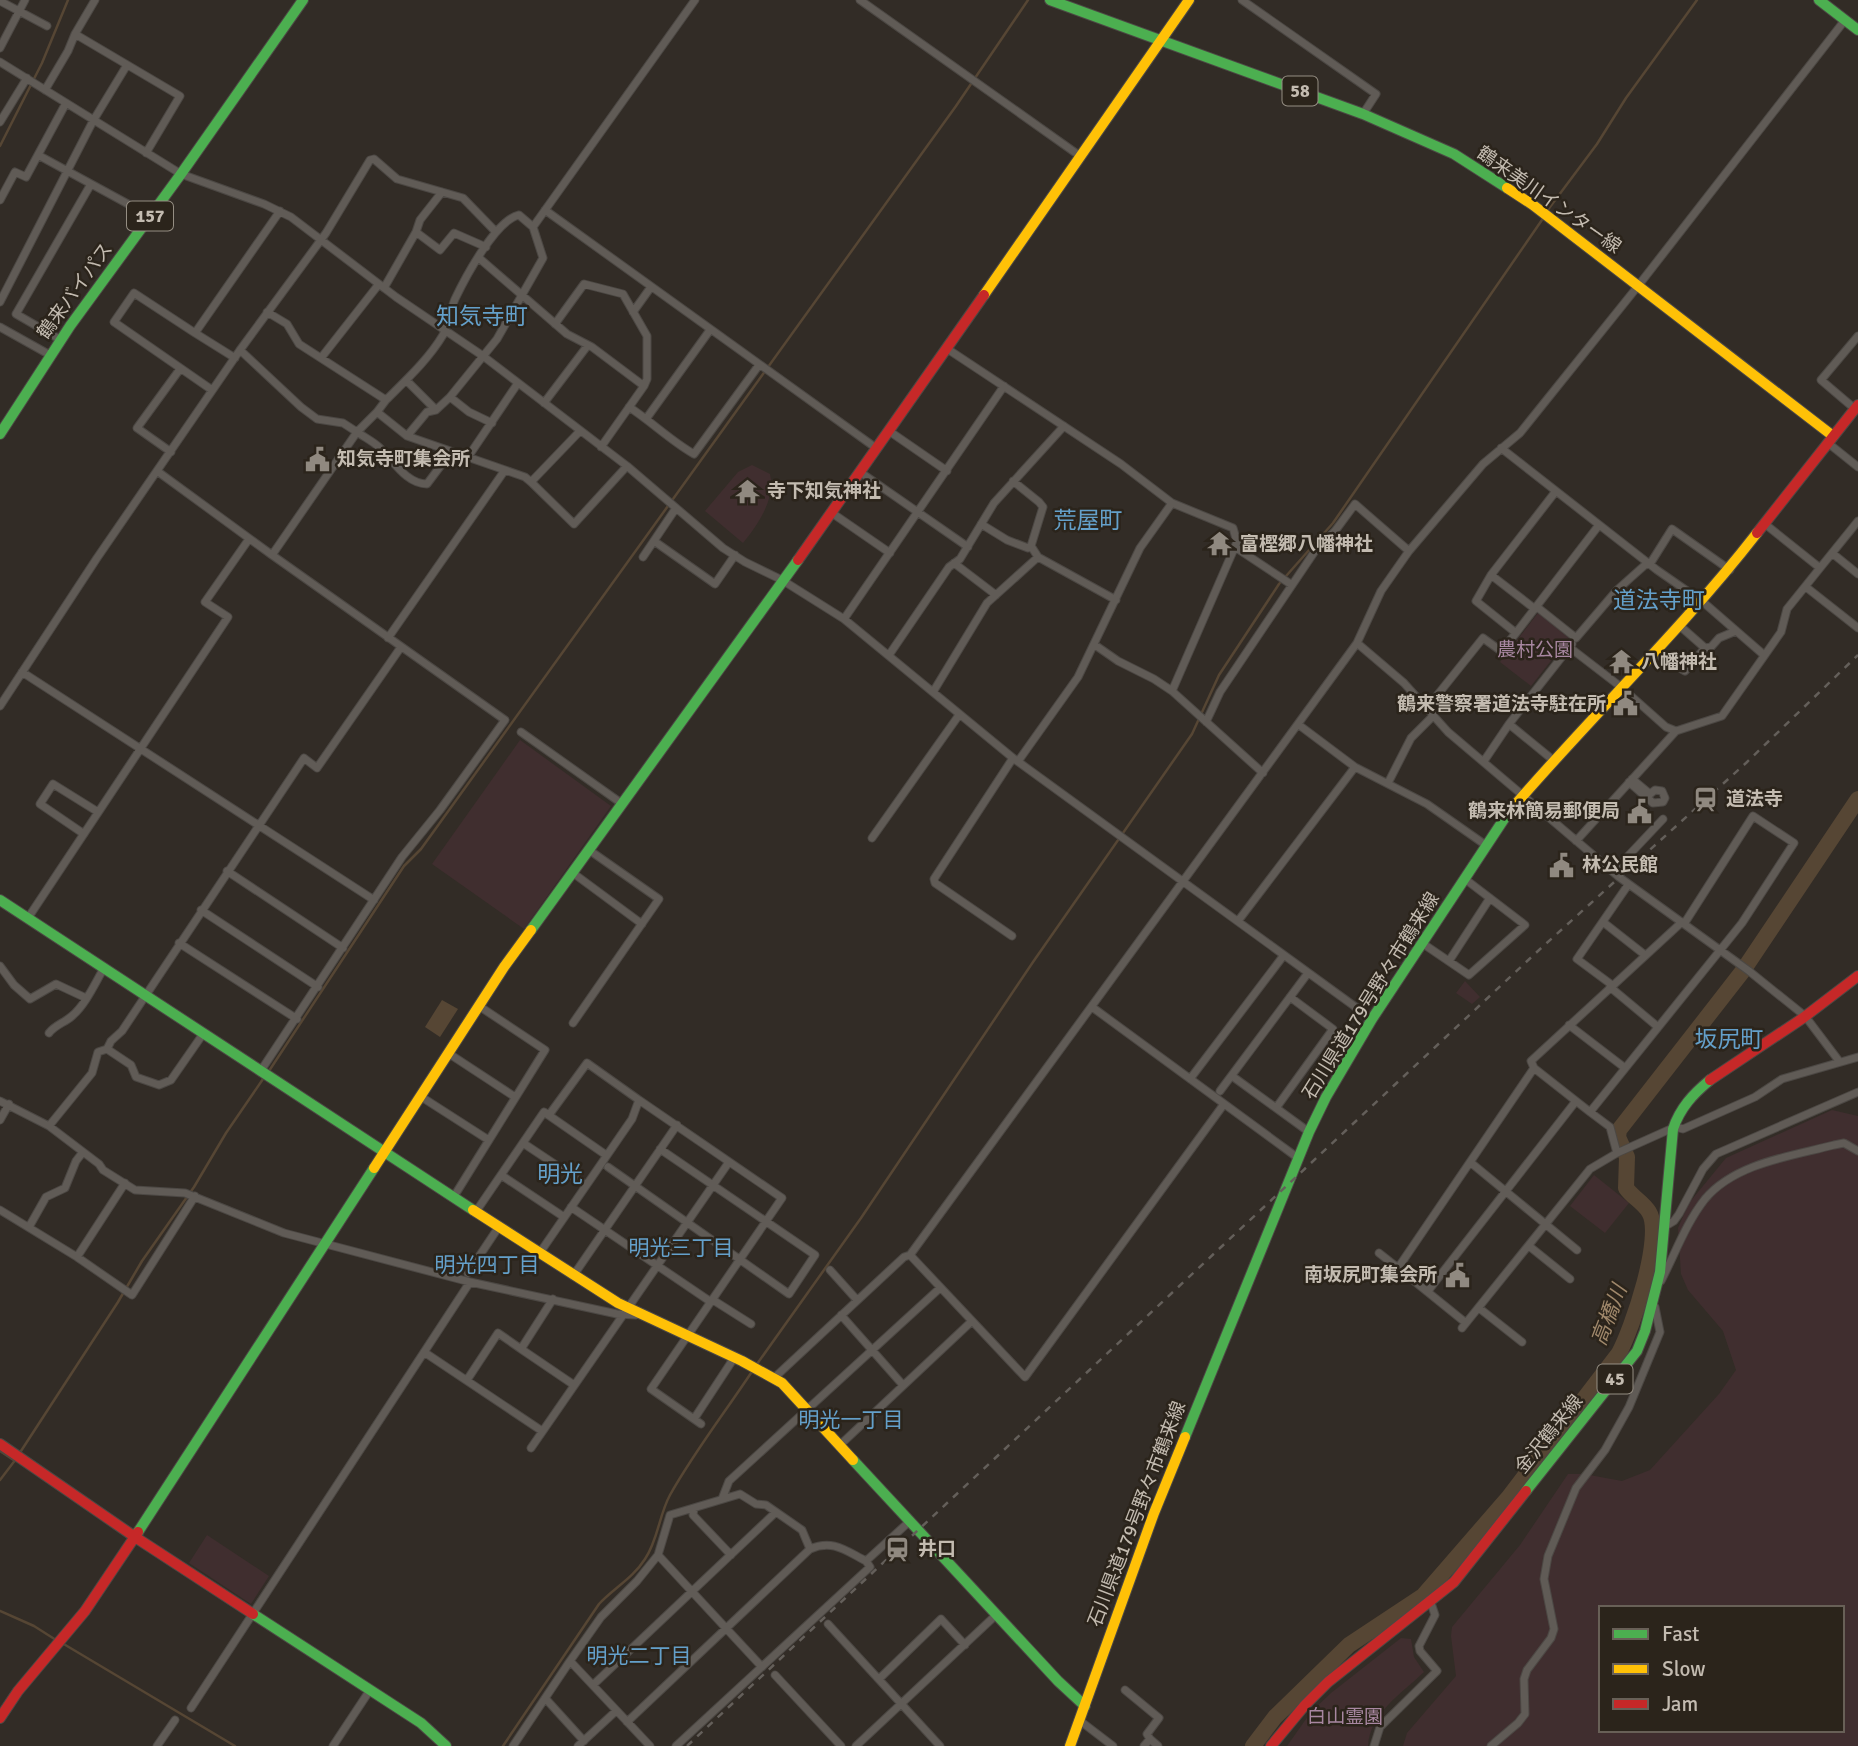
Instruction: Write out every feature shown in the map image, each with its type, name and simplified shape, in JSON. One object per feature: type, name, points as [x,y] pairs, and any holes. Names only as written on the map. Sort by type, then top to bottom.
[{"type":"main road","name":"鶴来バイパス","points":[[0,434],[50,355],[303,0]]},
{"type":"main road","name":"鶴来美川インター線","points":[[1050,0],[1363,114],[1454,154],[1537,208],[1831,439]]},
{"type":"main road","points":[[0,1717],[85,1611],[135,1537],[479,1006],[621,803],[832,513],[1189,0]]},
{"type":"main road","points":[[1819,0],[1858,30]]},
{"type":"main road","name":"石川県道179号野々市鶴来線","points":[[1070,1746],[1153,1513],[1325,1097],[1372,1019],[1522,795],[1703,602],[1857,407]]},
{"type":"main road","points":[[2,904],[630,1313],[688,1336],[755,1367],[782,1383],[996,1615],[1085,1706]]},
{"type":"main road","name":"金沢鶴来線","points":[[1271,1746],[1328,1682],[1431,1603],[1454,1582],[1637,1351],[1655,1306],[1659,1285],[1670,1156],[1679,1113],[1700,1088],[1858,976]]},
{"type":"main road","points":[[0,1444],[135,1537],[421,1723],[446,1746]]},
{"type":"street","points":[[0,48],[25,0]]},
{"type":"street","points":[[0,122],[68,51],[95,0]]},
{"type":"street","points":[[533,227],[695,0]]},
{"type":"street","points":[[860,0],[1080,156]]},
{"type":"street","points":[[1242,0],[1376,94],[1363,114]]},
{"type":"street","points":[[0,1],[47,26]]},
{"type":"street","points":[[774,1378],[904,1257],[910,1255],[1299,725],[1357,643],[1381,591],[1409,551],[1483,464],[1520,433],[1845,20]]},
{"type":"street","points":[[75,34],[180,96],[146,153]]},
{"type":"street","points":[[0,62],[181,174],[280,211],[321,238],[381,286],[484,356],[627,466],[735,555],[782,580],[844,619],[1016,759],[1372,1019]]},
{"type":"street","points":[[0,302],[93,121],[127,65]]},
{"type":"street","points":[[0,200],[15,172],[26,177],[66,103]]},
{"type":"street","points":[[38,155],[150,216]]},
{"type":"street","points":[[0,706],[212,390],[326,233],[370,160],[374,159],[397,179],[463,198],[495,231]]},
{"type":"street","points":[[61,340],[16,314],[91,184]]},
{"type":"street","points":[[321,358],[381,286],[416,232],[420,220],[442,192]]},
{"type":"street","points":[[545,210],[876,449]]},
{"type":"street","points":[[195,333],[280,211]]},
{"type":"street","points":[[272,555],[357,432],[406,380],[445,332],[454,300],[495,231],[510,217],[519,215],[533,227],[543,258],[498,339],[450,397],[436,410],[428,412],[407,436]]},
{"type":"street","points":[[416,232],[440,250],[454,233],[486,247]]},
{"type":"street","points":[[479,258],[566,334],[588,345],[644,386]]},
{"type":"street","points":[[555,324],[584,284],[623,294],[647,336],[647,379],[601,447]]},
{"type":"street","points":[[633,312],[651,287]]},
{"type":"street","points":[[212,390],[114,322],[134,293],[235,358]]},
{"type":"street","points":[[267,312],[287,324],[299,344],[386,400]]},
{"type":"street","points":[[0,327],[50,355]]},
{"type":"street","points":[[646,419],[710,330]]},
{"type":"street","points":[[1857,407],[1821,380],[1858,336]]},
{"type":"street","points":[[544,403],[588,345]]},
{"type":"street","points":[[946,348],[1121,464],[1172,502],[1233,528],[1237,542],[1172,691]]},
{"type":"street","points":[[240,350],[300,407],[317,419],[343,423],[357,432],[380,447],[390,461],[419,484],[427,485],[451,452]]},
{"type":"street","points":[[629,407],[665,432],[673,442],[694,454],[764,368]]},
{"type":"street","points":[[171,452],[137,428],[180,369]]},
{"type":"street","points":[[406,380],[436,410]]},
{"type":"street","points":[[468,457],[518,383]]},
{"type":"street","points":[[844,619],[1004,386]]},
{"type":"street","points":[[450,397],[469,412],[492,423]]},
{"type":"street","points":[[377,412],[407,436],[505,470],[531,482],[574,524],[627,466]]},
{"type":"street","points":[[889,655],[949,567],[968,547],[994,503],[1064,426]]},
{"type":"street","points":[[531,482],[580,431]]},
{"type":"street","points":[[889,431],[947,471]]},
{"type":"street","points":[[1831,439],[1858,467]]},
{"type":"street","points":[[1502,448],[1599,525],[1703,602],[1764,655]]},
{"type":"street","points":[[388,638],[505,470]]},
{"type":"street","points":[[157,471],[505,720],[440,810],[402,856],[263,1075]]},
{"type":"street","points":[[860,472],[968,547]]},
{"type":"street","points":[[1013,481],[1043,507],[1031,546],[1038,557],[1116,600]]},
{"type":"street","points":[[1516,633],[1476,601],[1491,575],[1556,491]]},
{"type":"street","points":[[1012,936],[935,883],[934,879],[1016,759],[1078,677],[1140,548],[1172,502]]},
{"type":"street","points":[[1202,718],[1315,551],[1335,531],[1355,504],[1409,551]]},
{"type":"street","points":[[643,557],[676,508]]},
{"type":"street","points":[[832,513],[890,554]]},
{"type":"street","points":[[1576,841],[1676,731],[1722,716],[1781,632],[1787,610],[1858,522]]},
{"type":"street","points":[[981,524],[1007,540],[1028,548],[1031,546]]},
{"type":"street","points":[[1765,524],[1820,568]]},
{"type":"street","points":[[1427,708],[1483,638],[1502,651],[1599,525]]},
{"type":"street","points":[[1484,761],[1509,724],[1576,638],[1617,590],[1645,565],[1650,564],[1672,529],[1730,570]]},
{"type":"street","points":[[27,918],[228,617],[205,602],[249,539]]},
{"type":"street","points":[[654,541],[715,584],[735,555]]},
{"type":"street","points":[[1235,547],[1292,585]]},
{"type":"street","points":[[1832,553],[1858,574]]},
{"type":"street","points":[[933,692],[987,603],[1038,557]]},
{"type":"street","points":[[954,563],[996,595]]},
{"type":"street","points":[[1491,575],[1576,638]]},
{"type":"street","points":[[1806,587],[1858,628]]},
{"type":"street","points":[[1680,626],[1704,648],[1711,648],[1719,638],[1736,631]]},
{"type":"street","points":[[1357,643],[1404,682],[1448,732],[1613,872],[1745,968],[1805,1016],[1839,1061]]},
{"type":"street","points":[[1095,645],[1118,662],[1172,691],[1263,773]]},
{"type":"street","points":[[49,1126],[92,1073],[98,1052],[107,1049],[122,1031],[304,758],[317,768],[401,647]]},
{"type":"street","points":[[1569,648],[1621,687],[1666,727],[1676,731]]},
{"type":"street","points":[[1654,653],[1685,671],[1704,648]]},
{"type":"street","points":[[22,672],[374,900]]},
{"type":"street","points":[[872,838],[959,715]]},
{"type":"street","points":[[1388,783],[1411,738],[1434,715]]},
{"type":"street","points":[[1509,724],[1553,760]]},
{"type":"street","points":[[1299,725],[1355,767],[1427,804],[1486,846]]},
{"type":"street","points":[[521,732],[621,803]]},
{"type":"street","points":[[1238,921],[1355,767]]},
{"type":"street","points":[[1631,780],[1650,794],[1655,790],[1662,791],[1665,798],[1663,802],[1653,803],[1631,780]]},
{"type":"street","points":[[84,834],[40,804],[53,784],[98,812]]},
{"type":"street","points":[[1590,1112],[1742,923],[1794,844],[1754,816],[1683,923],[1531,1061],[1534,1068],[1590,1112],[1610,1127],[1622,1151]]},
{"type":"street","points":[[1613,872],[1663,818]]},
{"type":"street","points":[[573,1023],[659,899],[589,850]]},
{"type":"street","points":[[227,871],[343,948]]},
{"type":"street","points":[[573,873],[642,924]]},
{"type":"street","points":[[1422,943],[1469,975],[1525,925],[1465,878]]},
{"type":"street","points":[[1629,885],[1577,959],[1658,1027]]},
{"type":"street","points":[[1449,961],[1490,898]]},
{"type":"street","points":[[201,910],[318,987]]},
{"type":"street","points":[[1603,922],[1645,955]]},
{"type":"street","points":[[179,943],[297,1019]]},
{"type":"street","points":[[1190,1080],[1284,955]]},
{"type":"street","points":[[0,967],[13,985],[30,999],[56,984],[86,998]]},
{"type":"street","points":[[49,1033],[55,1026],[70,1018],[104,968]]},
{"type":"street","points":[[1220,1091],[1308,973]]},
{"type":"street","points":[[1276,1108],[1333,1030],[1290,998]]},
{"type":"street","points":[[453,1198],[475,1165],[487,1139],[545,1050],[479,1006]]},
{"type":"street","points":[[1092,1007],[1298,1158]]},
{"type":"street","points":[[1569,1025],[1625,1068]]},
{"type":"street","points":[[107,1049],[131,1065],[136,1077],[159,1085],[171,1080],[203,1034]]},
{"type":"street","points":[[448,1053],[515,1097]]},
{"type":"street","points":[[1379,1254],[1428,1291],[1464,1326],[1590,1169],[1675,1127],[1683,1129],[1755,1097],[1782,1079],[1858,1056]]},
{"type":"street","points":[[549,1115],[587,1063],[782,1198],[652,1389],[697,1422],[734,1358]]},
{"type":"street","points":[[1398,1268],[1534,1068]]},
{"type":"street","points":[[1231,1076],[1309,1132]]},
{"type":"street","points":[[1664,1227],[1679,1214],[1703,1169],[1716,1154],[1858,1092]]},
{"type":"street","points":[[420,1096],[487,1139]]},
{"type":"street","points":[[539,1254],[632,1119],[639,1100]]},
{"type":"street","points":[[0,1101],[49,1126],[99,1164],[103,1170],[135,1190],[191,1195],[284,1233],[470,1282],[630,1313]]},
{"type":"street","points":[[1428,1291],[1576,1101]]},
{"type":"street","points":[[0,1120],[9,1104]]},
{"type":"street","points":[[910,1255],[1025,1377],[1224,1104]]},
{"type":"street","points":[[475,1213],[544,1112],[606,1154]]},
{"type":"street","points":[[573,1276],[677,1125]]},
{"type":"street","points":[[523,1143],[586,1185]]},
{"type":"street","points":[[1659,1285],[1699,1209],[1707,1197],[1729,1180],[1761,1165],[1834,1145],[1844,1143],[1858,1151]]},
{"type":"street","points":[[608,1167],[789,1294],[816,1255],[660,1149]]},
{"type":"street","points":[[29,1227],[46,1197],[65,1188],[76,1161],[83,1152]]},
{"type":"street","points":[[531,1448],[574,1385],[630,1313],[729,1162]]},
{"type":"street","points":[[1470,1162],[1577,1250]]},
{"type":"street","points":[[501,1175],[564,1217]]},
{"type":"street","points":[[77,1257],[125,1183]]},
{"type":"street","points":[[1,1213],[77,1257],[132,1295],[191,1195]]},
{"type":"street","points":[[571,1207],[658,1267],[751,1324]]},
{"type":"street","points":[[468,1273],[498,1228]]},
{"type":"street","points":[[1529,1246],[1570,1279]]},
{"type":"street","points":[[830,1270],[857,1300]]},
{"type":"street","points":[[191,1708],[470,1282]]},
{"type":"street","points":[[722,1500],[729,1481],[940,1287]]},
{"type":"street","points":[[521,1349],[553,1299]]},
{"type":"street","points":[[1491,1746],[1525,1714],[1524,1679],[1527,1670],[1551,1638],[1554,1629],[1544,1579],[1548,1556],[1576,1488],[1611,1439],[1629,1407],[1650,1359],[1660,1332],[1655,1306]]},
{"type":"street","points":[[1479,1307],[1522,1342]]},
{"type":"street","points":[[841,1315],[902,1384]]},
{"type":"street","points":[[839,1445],[972,1321]]},
{"type":"street","points":[[467,1380],[498,1333],[574,1385]]},
{"type":"street","points":[[424,1352],[542,1431]]},
{"type":"street","points":[[513,1746],[601,1617],[637,1581],[658,1555],[670,1515],[740,1494],[756,1504],[766,1505],[802,1530],[810,1549]]},
{"type":"street","points":[[694,1508],[693,1515],[731,1555]]},
{"type":"street","points":[[593,1685],[776,1512]]},
{"type":"street","points":[[866,1561],[910,1521]]},
{"type":"street","points":[[627,1722],[810,1549],[822,1544],[832,1544],[866,1561],[870,1567],[676,1746]]},
{"type":"street","points":[[658,1555],[762,1667]]},
{"type":"street","points":[[1374,1746],[1380,1727],[1437,1671],[1420,1651],[1419,1646],[1435,1615],[1431,1603]]},
{"type":"street","points":[[856,1746],[996,1615]]},
{"type":"street","points":[[879,1679],[941,1619],[965,1645]]},
{"type":"street","points":[[828,1624],[940,1746]]},
{"type":"street","points":[[570,1661],[650,1746]]},
{"type":"street","points":[[775,1675],[841,1746]]},
{"type":"street","points":[[333,1746],[370,1690]]},
{"type":"street","points":[[1125,1690],[1159,1718],[1147,1734],[1158,1746]]},
{"type":"street","points":[[545,1698],[581,1743],[617,1711]]},
{"type":"street","points":[[157,1746],[176,1720]]},
{"type":"street","points":[[1079,1720],[1113,1746]]},
{"type":"street","points":[[1144,1746],[1150,1739]]},
{"type":"green space","points":[[752,465],[770,474],[770,492],[760,520],[743,543],[705,511],[738,472]]},
{"type":"green space","name":"農村公園","points":[[1538,613],[1569,638],[1531,686],[1500,662]]},
{"type":"green space","points":[[520,740],[611,806],[524,929],[432,864]]},
{"type":"green space","points":[[1465,981],[1480,997],[1472,1004],[1456,993]]},
{"type":"green space","points":[[1832,1110],[1858,1116],[1858,1746],[1403,1746],[1407,1733],[1456,1676],[1452,1627],[1520,1545],[1568,1474],[1622,1481],[1650,1470],[1719,1394],[1736,1370],[1723,1331],[1688,1290],[1681,1274],[1678,1228],[1689,1203],[1726,1158]]},
{"type":"green space","points":[[1594,1175],[1629,1203],[1605,1233],[1570,1206]]},
{"type":"green space","points":[[207,1535],[269,1576],[251,1604],[189,1563]]},
{"type":"green space","name":"白山霊園","points":[[1401,1638],[1411,1639],[1414,1657],[1424,1672],[1381,1714],[1374,1724],[1368,1746],[1287,1746],[1311,1712],[1331,1693]]},
{"type":"shaded area","points":[[442,1000],[458,1009],[440,1037],[425,1027]]},
{"type":"waterway","points":[[0,146],[42,63],[68,0]]},
{"type":"waterway","points":[[267,1074],[404,866],[421,849],[956,106],[1028,0]]},
{"type":"waterway","points":[[1547,211],[1697,0]]},
{"type":"waterway","points":[[757,1364],[861,1218],[1033,962],[1192,734],[1219,675],[1279,584],[1333,523],[1544,217]]},
{"type":"waterway","name":"高橋川","points":[[1253,1746],[1275,1717],[1349,1645],[1423,1596],[1508,1498],[1619,1353],[1631,1324],[1650,1261],[1653,1224],[1647,1208],[1626,1188],[1627,1157],[1618,1137],[1619,1130],[1742,972],[1858,799]]},
{"type":"waterway","points":[[21,1451],[142,1261],[194,1187],[226,1133],[263,1079]]},
{"type":"waterway","points":[[503,1746],[599,1604],[635,1572],[645,1559],[653,1544],[663,1511],[679,1479],[753,1370]]},
{"type":"waterway","points":[[0,1451],[15,1461]]},
{"type":"waterway","points":[[0,1480],[16,1459]]},
{"type":"waterway","points":[[0,1611],[34,1626],[56,1640]]},
{"type":"waterway","points":[[62,1643],[235,1746]]},
{"type":"railway","points":[[687,1746],[1539,950],[1746,763],[1858,655]]},
{"type":"traffic: fast","points":[[0,434],[70,326],[303,0]]},
{"type":"traffic: fast","points":[[1050,0],[1363,114],[1454,154],[1507,188]]},
{"type":"traffic: fast","points":[[1819,0],[1858,30]]},
{"type":"traffic: fast","points":[[531,930],[798,560]]},
{"type":"traffic: fast","points":[[1185,1437],[1309,1132],[1326,1097],[1372,1019],[1508,813]]},
{"type":"traffic: fast","points":[[0,900],[473,1210]]},
{"type":"traffic: fast","points":[[1526,1491],[1637,1351],[1660,1272],[1673,1129],[1688,1102],[1710,1080]]},
{"type":"traffic: fast","points":[[138,1532],[374,1168]]},
{"type":"traffic: fast","points":[[853,1460],[1058,1681],[1085,1706]]},
{"type":"traffic: fast","points":[[253,1614],[421,1723],[446,1746]]},
{"type":"traffic: slow","points":[[984,295],[1189,0]]},
{"type":"traffic: slow","points":[[1507,188],[1533,205],[1833,436]]},
{"type":"traffic: slow","points":[[1508,813],[1666,640],[1757,533]]},
{"type":"traffic: slow","points":[[374,1168],[504,967],[531,930]]},
{"type":"traffic: slow","points":[[473,1210],[618,1303],[742,1361],[782,1383],[853,1460]]},
{"type":"traffic: slow","points":[[1070,1746],[1154,1513],[1185,1437]]},
{"type":"traffic: jam","points":[[798,560],[984,295]]},
{"type":"traffic: jam","points":[[1757,533],[1858,405]]},
{"type":"traffic: jam","points":[[1710,1080],[1803,1018],[1858,976]]},
{"type":"traffic: jam","points":[[0,1444],[253,1614]]},
{"type":"traffic: jam","points":[[1271,1746],[1328,1682],[1454,1582],[1526,1491]]},
{"type":"traffic: jam","points":[[0,1718],[18,1691],[85,1611],[138,1532]]},
{"type":"place","name":"知気寺町集会所","points":[[317,459]]},
{"type":"place","name":"寺下知気神社","points":[[747,491]]},
{"type":"place","name":"富樫郷八幡神社","points":[[1220,544]]},
{"type":"place","name":"八幡神社","points":[[1621,662]]},
{"type":"place","name":"鶴来警察署道法寺駐在所","points":[[1626,704]]},
{"type":"place","name":"道法寺","points":[[1706,799]]},
{"type":"place","name":"鶴来林簡易郵便局","points":[[1640,811]]},
{"type":"place","name":"林公民館","points":[[1562,865]]},
{"type":"place","name":"南坂尻町集会所","points":[[1457,1275]]},
{"type":"place","name":"井口","points":[[898,1549]]},
{"type":"district","name":"知気寺町","points":[[482,316]]},
{"type":"district","name":"荒屋町","points":[[1088,520]]},
{"type":"district","name":"道法寺町","points":[[1659,600]]},
{"type":"district","name":"坂尻町","points":[[1729,1039]]},
{"type":"district","name":"明光","points":[[560,1174]]},
{"type":"district","name":"明光三丁目","points":[[681,1248]]},
{"type":"district","name":"明光四丁目","points":[[487,1265]]},
{"type":"district","name":"明光一丁目","points":[[851,1420]]},
{"type":"district","name":"明光二丁目","points":[[639,1656]]}]
